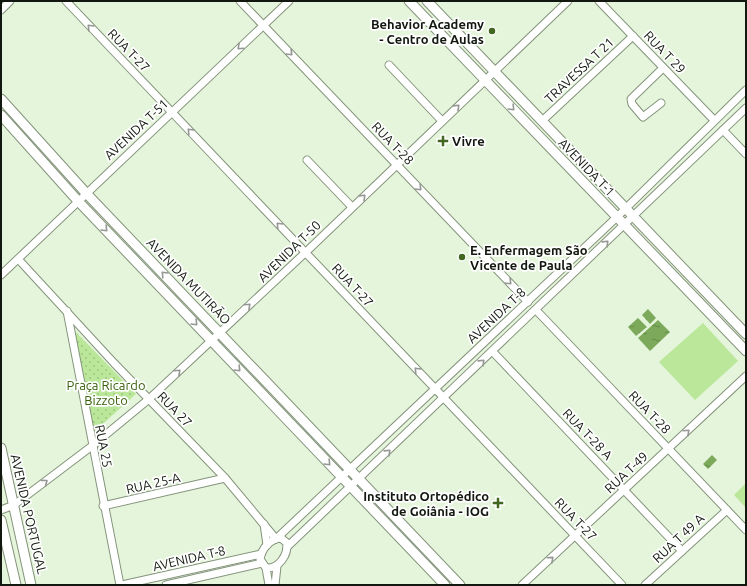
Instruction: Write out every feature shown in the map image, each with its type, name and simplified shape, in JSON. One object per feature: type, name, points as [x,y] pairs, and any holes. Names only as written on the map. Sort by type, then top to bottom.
[{"type":"main road","name":"AVENIDA T-1","points":[[409,1],[746,351]]},
{"type":"main road","name":"AVENIDA T-1","points":[[427,1],[746,334]]},
{"type":"main road","name":"AVENIDA MUTIRÃO","points":[[1,99],[86,193],[351,469],[460,585]]},
{"type":"main road","name":"AVENIDA MUTIRÃO","points":[[1,115],[78,201],[445,585]]},
{"type":"main road","name":"AVENIDA PORTUGAL","points":[[1,448],[32,585]]},
{"type":"main road","points":[[1,520],[16,585]]},
{"type":"street","points":[[1,10],[10,1]]},
{"type":"street","name":"RUA T-27","points":[[66,1],[622,585]]},
{"type":"street","name":"RUA T-28","points":[[240,1],[528,302]]},
{"type":"street","name":"AVENIDA T-51","points":[[1,275],[19,260],[86,193],[289,1]]},
{"type":"street","name":"AVENIDA T-50","points":[[1,510],[14,505],[92,446],[149,399],[306,252],[396,164],[568,1]]},
{"type":"street","name":"RUA T 29","points":[[600,1],[714,120]]},
{"type":"street","name":"TRAVESSA T 21","points":[[542,121],[633,36]]},
{"type":"street","points":[[389,65],[442,121]]},
{"type":"street","points":[[661,103],[643,117],[632,104],[631,99],[664,68]]},
{"type":"street","name":"AVENIDA T-8","points":[[121,585],[261,554],[267,545],[351,469],[617,217],[746,90]]},
{"type":"street","name":"AVENIDA T-8","points":[[166,585],[264,566],[273,569],[277,566],[287,547],[626,225],[746,108]]},
{"type":"street","points":[[723,130],[746,154]]},
{"type":"street","points":[[307,160],[352,207]]},
{"type":"street","name":"RUA 27","points":[[19,260],[67,310],[114,363],[225,478],[276,538],[284,540],[287,547]]},
{"type":"street","name":"RUA 25","points":[[67,310],[103,506],[121,585]]},
{"type":"street","name":"RUA T-28","points":[[536,310],[746,530]]},
{"type":"street","name":"RUA T-28 A","points":[[493,352],[682,551]]},
{"type":"street","name":"RUA T-49","points":[[522,585],[746,376]]},
{"type":"street","points":[[208,482],[217,470]]},
{"type":"street","name":"RUA 25-A","points":[[103,506],[225,478]]},
{"type":"street","name":"RUA T 49 A","points":[[645,585],[726,510]]},
{"type":"street","points":[[264,524],[267,545]]},
{"type":"street","points":[[261,554],[269,585]]},
{"type":"street","points":[[275,585],[277,566]]},
{"type":"green space","points":[[703,323],[738,361],[695,400],[659,362]]},
{"type":"green space","name":"Praça Ricardo Bizzoto","points":[[70,326],[136,394],[94,432]]},
{"type":"green space","points":[[746,483],[746,508],[734,495]]},
{"type":"water","points":[[648,309],[656,318],[650,324],[642,315]]},
{"type":"water","points":[[638,318],[647,327],[636,336],[628,327]]},
{"type":"water","points":[[658,320],[670,332],[650,351],[638,338]]},
{"type":"water","points":[[712,455],[717,460],[708,469],[703,464]]},
{"type":"place","name":"Behavior Academy - Centro de Aulas","points":[[492,31]]},
{"type":"place","name":"Vivre","points":[[443,141]]},
{"type":"place","name":"E. Enfermagem São Vicente de Paula","points":[[462,257]]},
{"type":"place","name":"Instituto Ortopédico de Goiânia - IOG","points":[[498,503]]}]
